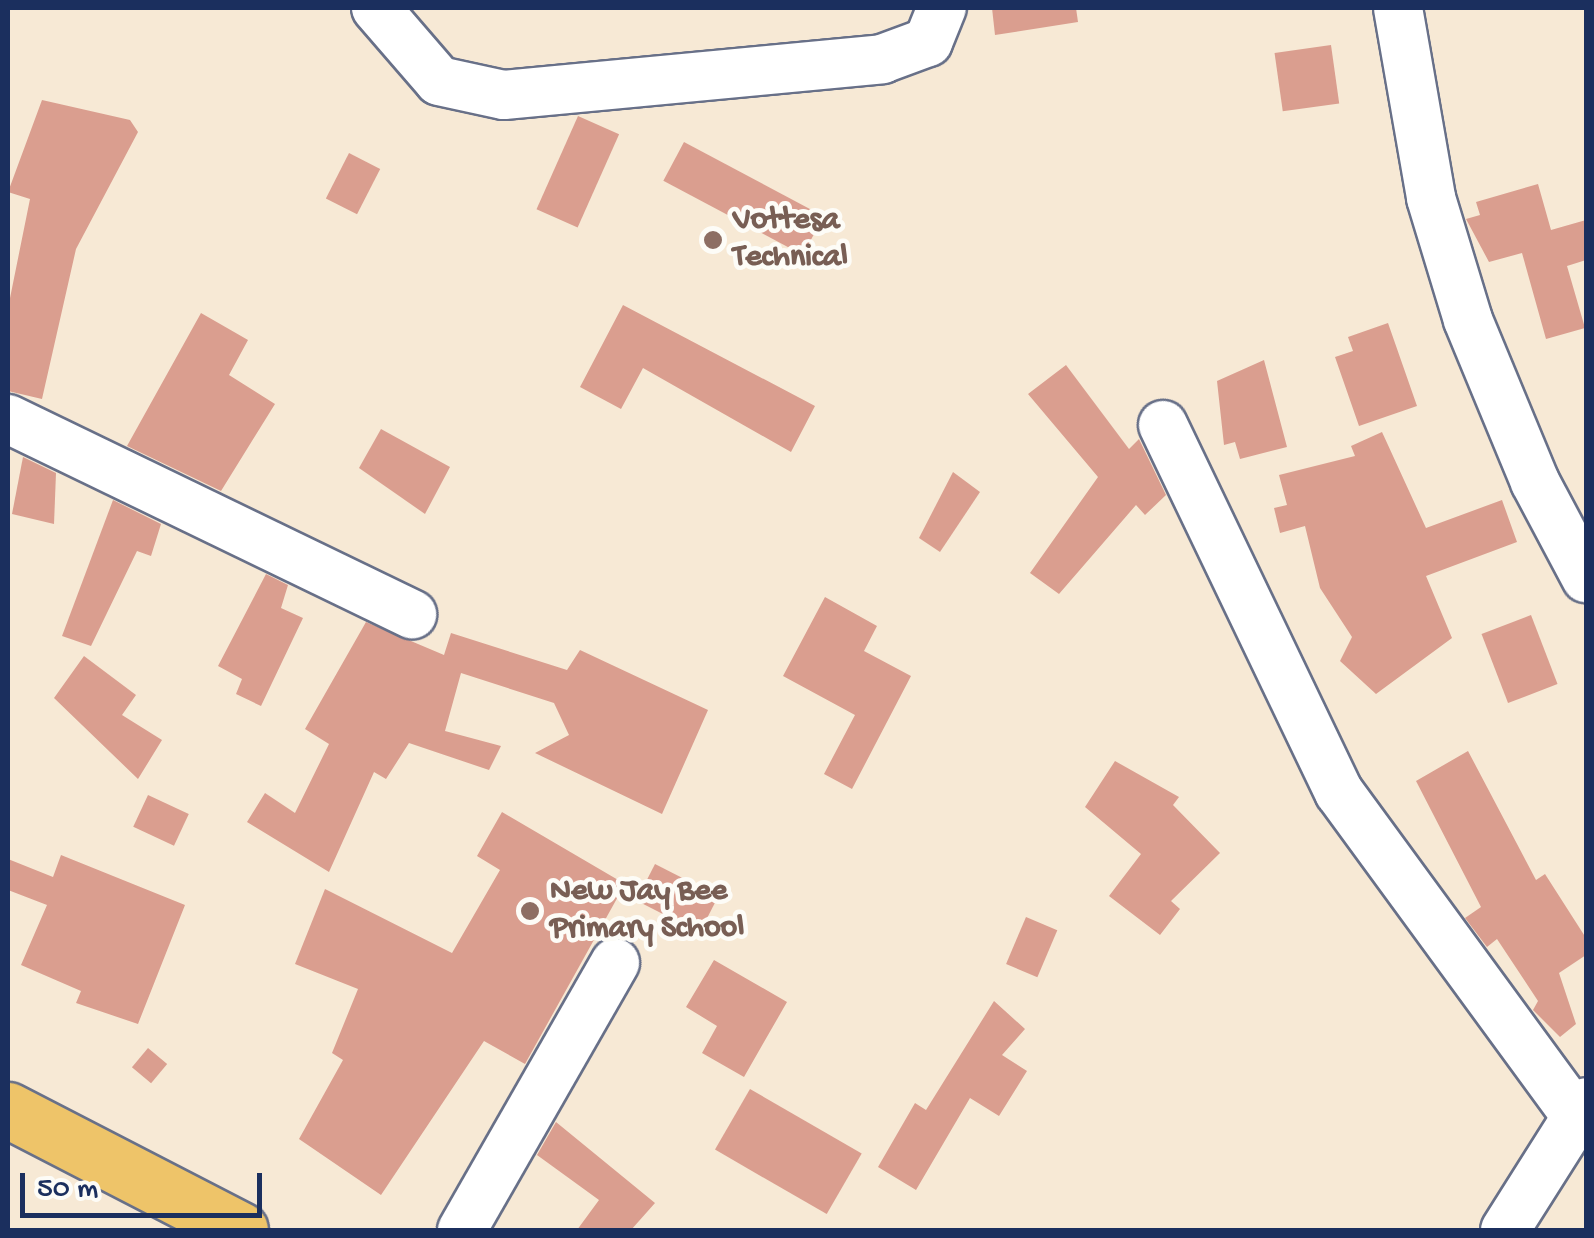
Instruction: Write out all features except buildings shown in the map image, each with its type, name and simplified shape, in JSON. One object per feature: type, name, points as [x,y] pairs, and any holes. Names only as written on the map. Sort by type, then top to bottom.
[{"type":"main road","points":[[8,1110],[240,1230]]},
{"type":"street","points":[[376,8],[439,81],[504,95],[895,56],[928,42],[942,8]]},
{"type":"street","points":[[1398,8],[1431,198],[1468,320],[1534,482],[1586,578]]},
{"type":"street","points":[[8,419],[412,614]]},
{"type":"street","points":[[1163,426],[1339,792],[1582,1110],[1504,1230]]},
{"type":"street","points":[[462,1230],[615,962]]},
{"type":"place","name":"Vottesa Technical","points":[[713,240]]},
{"type":"place","name":"New Jay Bee Primary School","points":[[530,911]]}]
